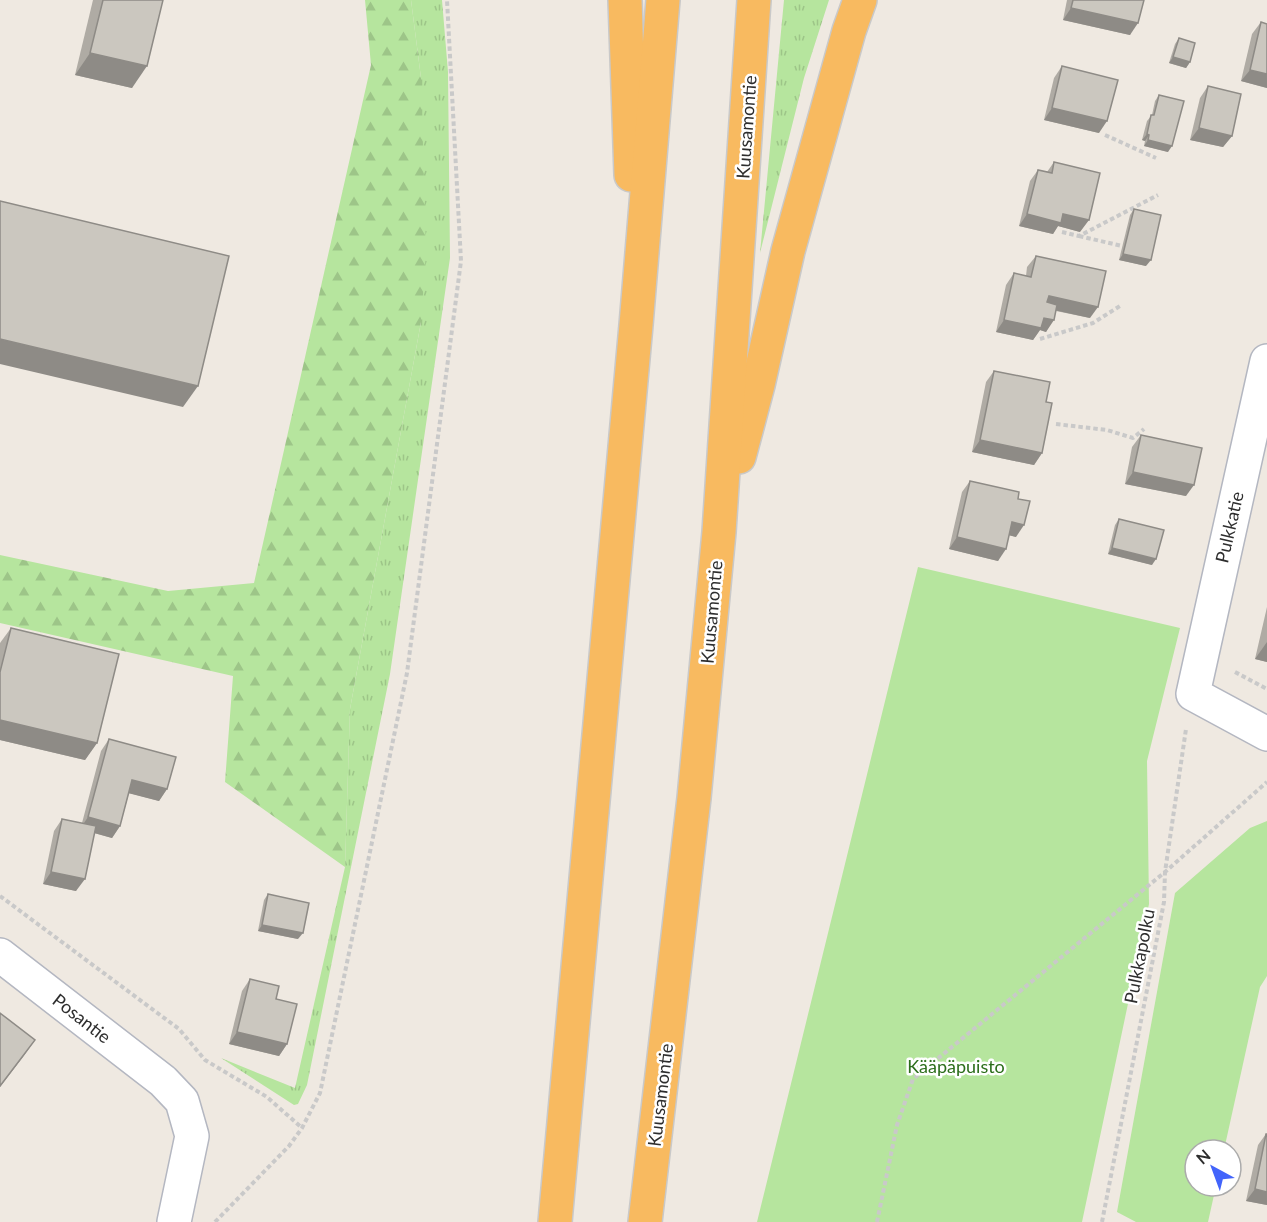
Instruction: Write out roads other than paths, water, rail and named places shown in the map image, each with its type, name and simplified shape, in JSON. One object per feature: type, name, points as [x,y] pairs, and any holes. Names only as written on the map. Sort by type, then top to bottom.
[{"type":"highway","points":[[625,0],[636,325]]},
{"type":"highway","points":[[555,1222],[663,0]]},
{"type":"highway","name":"Kuusamontie","points":[[645,1222],[694,798],[719,531],[754,0]]},
{"type":"highway","points":[[719,531],[758,385],[788,250],[849,31],[860,0]]},
{"type":"street","name":"Pulkkatie","points":[[1267,360],[1193,694],[1267,734]]},
{"type":"street","name":"Posantie","points":[[0,955],[164,1081],[182,1101],[192,1136],[174,1222]]},
{"type":"park label","name":"Kääpäpuisto","points":[[956,1066]]}]
